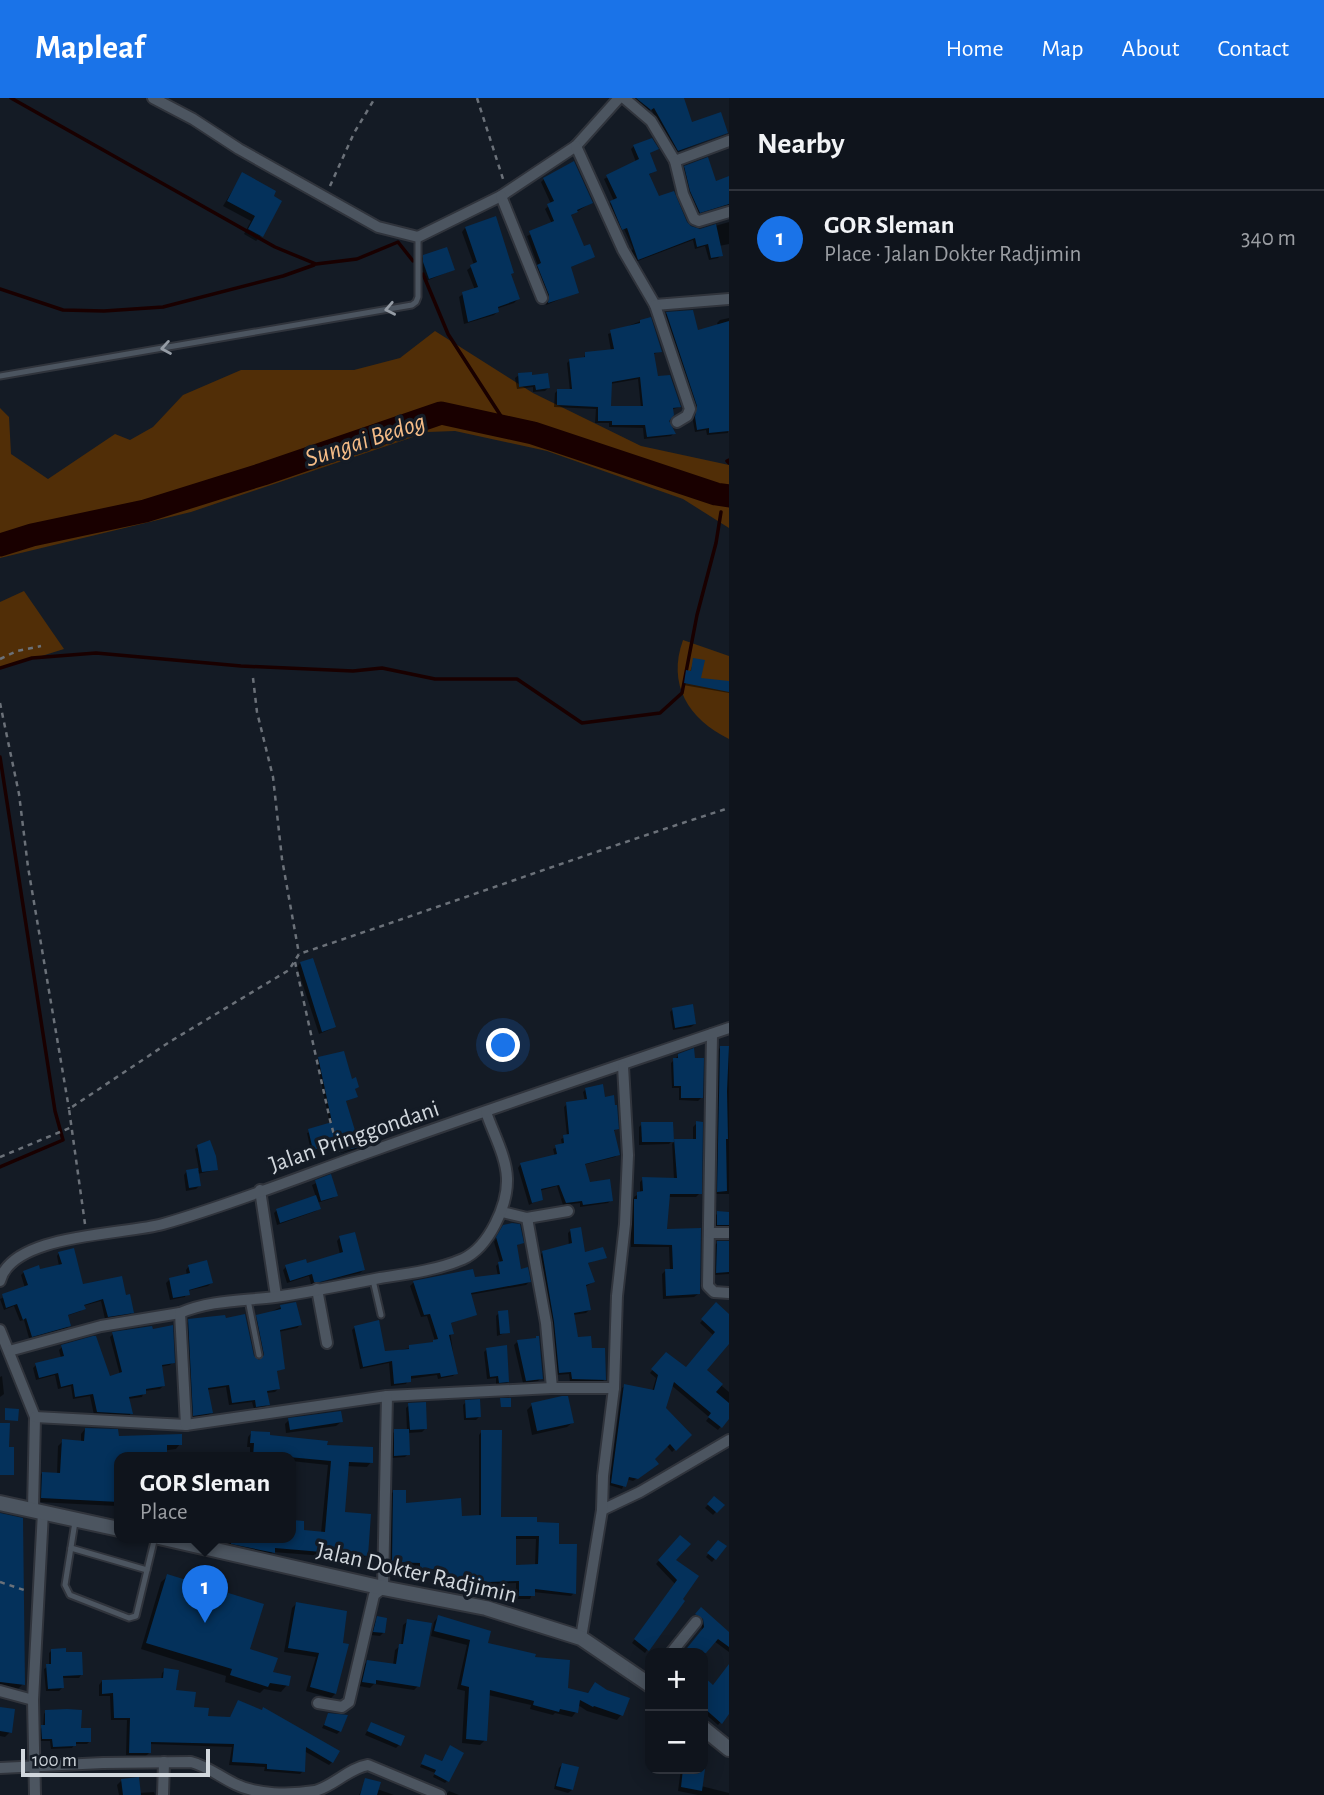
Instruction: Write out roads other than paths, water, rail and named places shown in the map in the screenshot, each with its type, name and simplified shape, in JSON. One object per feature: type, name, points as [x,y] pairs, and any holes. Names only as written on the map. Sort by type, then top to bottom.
[{"type":"main road","points":[[0,1503],[114,1528]]},
{"type":"main road","name":"Jalan Dokter Radjimin","points":[[184,1543],[486,1608],[581,1638],[645,1679]]},
{"type":"main road","points":[[708,1732],[729,1749]]},
{"type":"street","points":[[153,98],[378,227],[418,237],[505,194],[576,146],[622,98],[651,121],[675,161],[683,194],[694,219],[729,212]]},
{"type":"street","points":[[675,161],[729,142]]},
{"type":"street","points":[[576,146],[622,250],[655,305],[690,409],[687,416],[677,422]]},
{"type":"street","points":[[505,194],[542,298]]},
{"type":"street","points":[[655,305],[729,299]]},
{"type":"street","name":"Jalan Pringgondani","points":[[0,1281],[6,1267],[25,1254],[86,1234],[154,1226],[218,1207],[548,1089],[623,1066],[729,1028]]},
{"type":"street","points":[[712,1034],[709,1286],[714,1292],[729,1293]]},
{"type":"street","points":[[581,1638],[602,1510],[603,1476],[614,1388],[617,1296],[625,1224],[628,1156],[623,1066]]},
{"type":"street","points":[[9,1351],[101,1326],[180,1313],[198,1305],[276,1296],[373,1280],[463,1258],[484,1240],[502,1212],[507,1189],[507,1174],[486,1112]]},
{"type":"street","points":[[260,1190],[276,1296]]},
{"type":"street","points":[[502,1212],[527,1217],[568,1211]]},
{"type":"street","points":[[527,1217],[546,1323],[552,1388]]},
{"type":"street","points":[[709,1233],[729,1233]]},
{"type":"street","points":[[317,1289],[327,1343]]},
{"type":"street","points":[[180,1313],[186,1425]]},
{"type":"street","points":[[0,1330],[35,1417],[38,1511],[38,1595],[33,1700],[35,1795]]},
{"type":"street","points":[[35,1417],[186,1425],[387,1396],[552,1388],[614,1388]]},
{"type":"street","points":[[318,1703],[342,1707],[349,1702],[374,1595],[383,1588],[387,1396]]},
{"type":"street","points":[[602,1510],[640,1492],[729,1440]]},
{"type":"street","points":[[675,1648],[696,1622]]},
{"type":"street","points":[[0,1691],[33,1700]]},
{"type":"street","points":[[163,1795],[164,1762]]},
{"type":"street","points":[[0,1768],[191,1762],[204,1765],[238,1786],[286,1795],[334,1789],[361,1766],[368,1765],[440,1795]]},
{"type":"lane","points":[[0,376],[412,305],[418,297],[418,237]]},
{"type":"lane","points":[[373,1280],[381,1315]]},
{"type":"lane","points":[[248,1300],[259,1355]]},
{"type":"lane","points":[[76,1519],[65,1586],[70,1595],[129,1618],[136,1616],[155,1543]]},
{"type":"lane","points":[[71,1548],[147,1570]]},
{"type":"waterway","points":[[11,98],[275,247],[316,264],[357,259],[398,242],[413,261]]},
{"type":"waterway","points":[[0,289],[63,310],[104,311],[163,307],[283,276],[314,265]]},
{"type":"waterway","points":[[423,274],[448,334],[508,427]]},
{"type":"waterway","name":"Sungai Bedog","points":[[0,545],[32,535],[145,511],[441,413],[533,433],[729,496]]},
{"type":"waterway","points":[[729,460],[729,463]]},
{"type":"waterway","points":[[0,668],[32,658],[96,653],[241,666],[353,671],[382,668],[435,679],[517,679],[582,723],[660,713],[682,693],[721,512]]},
{"type":"waterway","points":[[0,757],[55,1111],[63,1140],[0,1167]]},
{"type":"place","name":"GOR Sleman","points":[[205,1623]]}]
